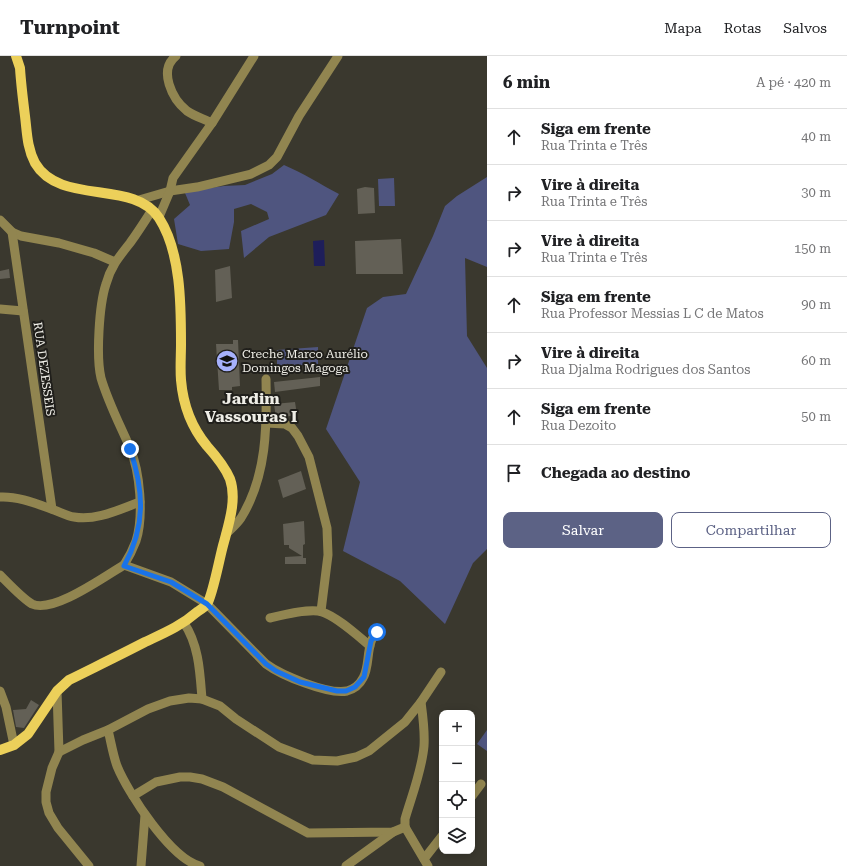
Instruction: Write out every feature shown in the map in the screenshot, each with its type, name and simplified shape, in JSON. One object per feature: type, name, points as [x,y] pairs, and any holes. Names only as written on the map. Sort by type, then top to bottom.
[{"type":"main road","points":[[0,750],[14,745],[28,734],[57,691],[70,680],[184,623],[207,604],[212,590],[231,513],[233,493],[230,478],[189,418],[184,399],[181,380],[181,326],[178,277],[167,235],[155,213],[139,200],[62,184],[44,175],[35,163],[29,147],[20,68],[16,56]]},
{"type":"street","points":[[176,56],[171,60],[168,68],[168,79],[173,94],[188,112],[212,123]]},
{"type":"street","points":[[0,575],[32,604],[40,606],[57,603],[124,566],[136,539],[139,527],[140,485],[137,469],[130,449],[101,377],[98,354],[102,299],[115,262],[155,213],[170,191],[173,178],[212,123],[254,56]]},
{"type":"street","points":[[139,200],[170,191],[197,187],[251,174],[269,165],[277,157],[299,116],[338,56]]},
{"type":"street","points":[[0,220],[12,232],[22,236],[60,243],[94,253],[115,262]]},
{"type":"street","name":"RUA DEZESSEIS","points":[[12,232],[52,509]]},
{"type":"street","points":[[0,309],[23,311]]},
{"type":"street","points":[[226,534],[240,519],[249,503],[259,476],[265,450],[266,379]]},
{"type":"street","points":[[266,423],[285,424],[292,428],[309,457],[327,528],[328,555],[321,611]]},
{"type":"street","points":[[0,497],[8,496],[22,499],[74,517],[93,517],[110,513],[140,502]]},
{"type":"street","points":[[124,566],[171,582],[207,604],[266,664],[276,671],[300,682],[337,691],[346,691],[355,687],[364,677],[371,641],[377,632]]},
{"type":"street","points":[[270,618],[296,612],[321,611],[336,619],[370,646]]},
{"type":"street","points":[[184,623],[190,631],[197,653],[202,699]]},
{"type":"street","points":[[59,752],[108,730],[148,709],[170,700],[190,698],[202,699],[220,706],[236,719],[279,747],[313,760],[337,761],[356,757],[369,751],[405,722],[421,702],[441,672]]},
{"type":"street","points":[[0,691],[6,707],[14,745]]},
{"type":"street","points":[[57,691],[59,752],[52,768],[46,792],[46,802],[49,813],[58,828],[89,866]]},
{"type":"street","points":[[421,702],[424,725],[424,747],[420,767],[405,819],[405,827],[426,863],[439,841]]},
{"type":"street","points":[[108,730],[117,766],[145,815],[166,840],[192,864],[198,866]]},
{"type":"street","points":[[133,796],[156,782],[174,778],[190,777],[202,779],[223,787],[308,833],[393,832]]},
{"type":"street","points":[[475,792],[481,784]]},
{"type":"street","points":[[141,866],[145,815]]},
{"type":"street","points":[[346,866],[393,832],[405,827]]},
{"type":"shaded area","points":[[284,165],[339,194],[326,215],[269,237],[244,258],[241,231],[269,219],[267,212],[251,204],[234,209],[234,222],[229,249],[201,251],[178,244],[174,219],[190,205],[185,193],[224,186],[245,185],[272,174]]},
{"type":"shaded area","points":[[487,177],[487,267],[465,258],[467,336],[487,368],[487,549],[473,563],[445,624],[400,581],[343,551],[360,482],[326,429],[367,308],[383,297],[406,294],[445,206],[457,196]]},
{"type":"shaded area","points":[[394,178],[395,206],[379,206],[378,179]]},
{"type":"shaded area","points":[[324,240],[325,266],[314,266],[313,241]]},
{"type":"shaded area","points":[[318,347],[318,364],[277,367],[277,350]]},
{"type":"shaded area","points":[[487,730],[487,751],[477,744]]},
{"type":"building","points":[[365,187],[374,188],[375,213],[358,214],[357,189]]},
{"type":"building","points":[[401,239],[403,274],[356,274],[355,241]]},
{"type":"building","points":[[230,266],[232,298],[216,302],[215,270]]},
{"type":"building","points":[[9,269],[10,278],[0,279],[0,271]]},
{"type":"building","points":[[233,340],[238,340],[240,386],[232,387],[232,390],[219,390],[216,344],[233,344]]},
{"type":"building","points":[[320,377],[320,386],[275,392],[274,382]]},
{"type":"building","points":[[295,402],[297,415],[276,418],[274,404]]},
{"type":"building","points":[[301,471],[306,489],[283,498],[278,480]]},
{"type":"building","points":[[304,521],[305,544],[303,545],[303,558],[306,558],[306,564],[285,564],[285,557],[302,556],[289,548],[289,545],[284,545],[283,524]]},
{"type":"building","points":[[31,700],[39,705],[24,728],[16,727],[13,710],[26,709]]},
{"type":"place","name":"Creche Marco Aurélio Domingos Magoga","points":[[227,361]]},
{"type":"district","name":"Jardim Vassouras I","points":[[251,407]]},
{"type":"route","points":[[130,449],[137,469],[140,485],[139,527],[131,552],[124,566],[171,582],[207,604],[266,664],[276,671],[300,682],[337,691],[346,691],[355,687],[364,677],[371,641],[377,632]]}]
